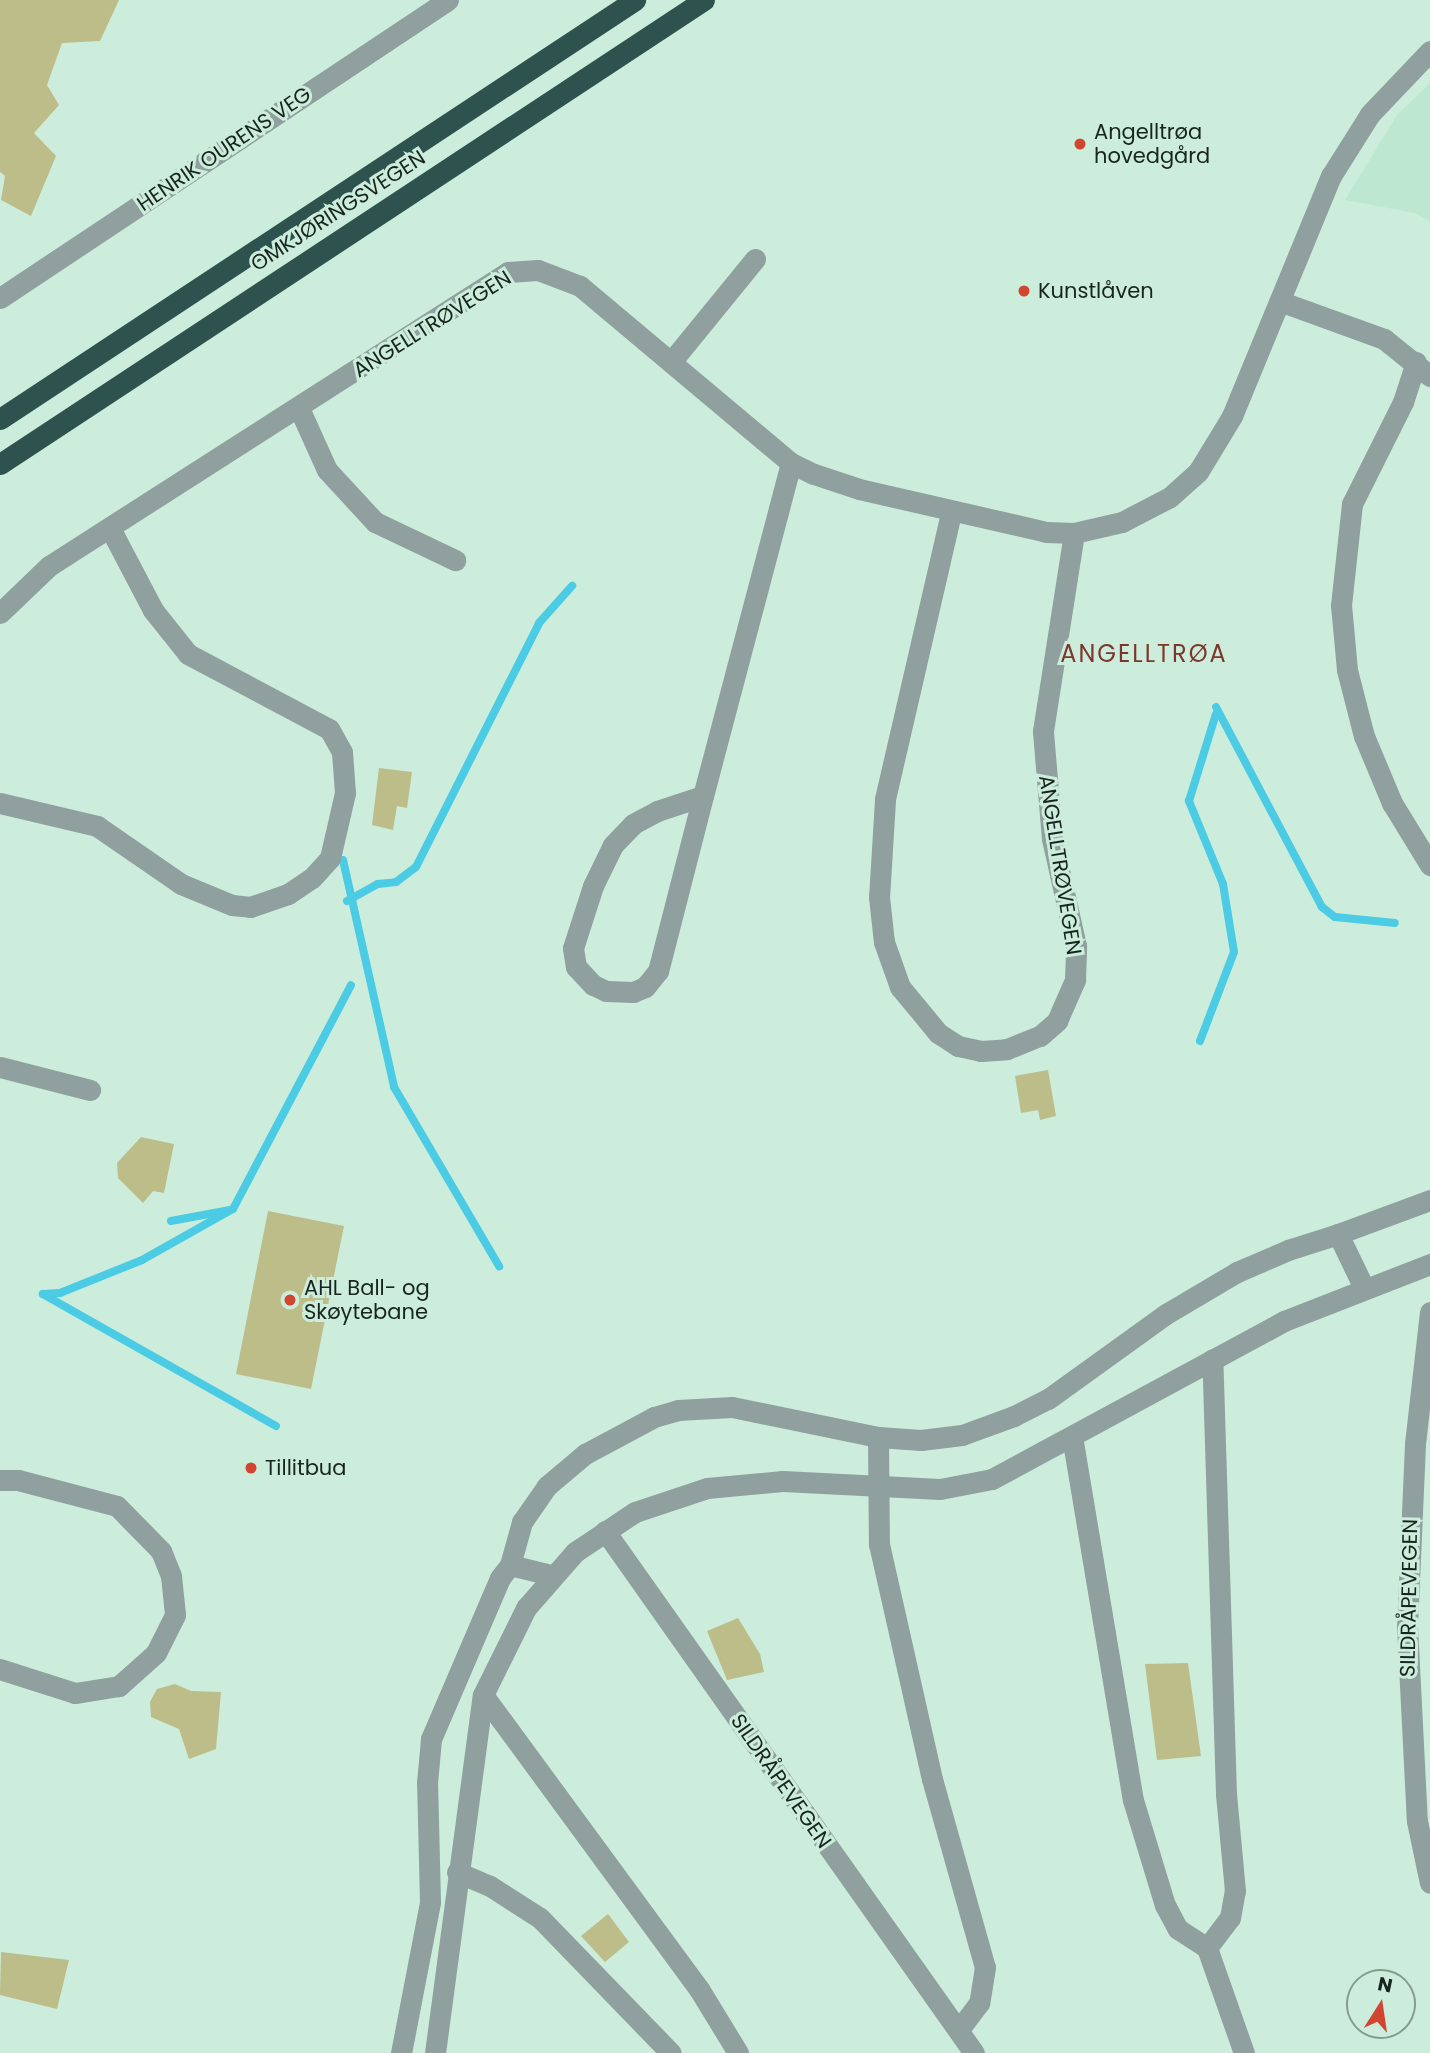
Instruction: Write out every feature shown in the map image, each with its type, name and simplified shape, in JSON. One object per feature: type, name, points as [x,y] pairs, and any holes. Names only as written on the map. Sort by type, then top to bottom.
[{"type":"highway","name":"OMKJØRINGSVEGEN","points":[[0,419],[635,0]]},
{"type":"highway","name":"OMKJØRINGSVEGEN","points":[[0,464],[704,0]]},
{"type":"street","name":"HENRIK OURENS VEG","points":[[0,298],[447,0]]},
{"type":"street","name":"ANGELLTRØVEGEN","points":[[0,613],[49,566],[508,272],[538,270],[580,286],[791,463],[859,489],[1012,527],[1073,533],[1122,522],[1170,497],[1198,471],[1232,416],[1282,302],[1331,176],[1370,114],[1430,51]]},
{"type":"street","points":[[671,362],[755,259]]},
{"type":"street","points":[[1282,302],[1384,339],[1423,369],[1403,402],[1353,504],[1341,605],[1347,670],[1364,736],[1392,803],[1430,864]]},
{"type":"street","points":[[299,408],[327,470],[375,522],[455,560]]},
{"type":"street","points":[[703,796],[657,811],[633,824],[613,845],[593,886],[573,948],[576,967],[593,985],[606,991],[633,992],[645,987],[658,971],[791,463]]},
{"type":"street","name":"ANGELLTRØVEGEN","points":[[951,513],[885,800],[879,897],[884,942],[900,987],[938,1033],[969,1049],[1007,1049],[1040,1036],[1057,1021],[1075,979],[1076,946],[1052,839],[1043,758],[1046,694],[1066,590],[1073,533]]},
{"type":"street","points":[[0,803],[97,825],[181,884],[232,905],[250,907],[288,894],[312,878],[330,858],[345,793],[342,752],[329,729],[188,654],[153,610],[110,528]]},
{"type":"street","points":[[0,1067],[90,1090]]},
{"type":"street","points":[[401,2053],[430,1902],[427,1783],[431,1739],[489,1597],[510,1565],[522,1521],[567,1467],[625,1430],[678,1410],[704,1407],[765,1411],[878,1437],[921,1440],[980,1430],[1048,1399],[1166,1314],[1237,1272],[1430,1200]]},
{"type":"street","points":[[1338,1234],[1364,1288]]},
{"type":"street","points":[[435,2053],[482,1695],[508,1636],[551,1575],[605,1531],[646,1507],[707,1488],[783,1481],[877,1489],[969,1485],[992,1479],[1284,1321],[1430,1264]]},
{"type":"street","name":"SILDRÅPEVEGEN","points":[[1430,1312],[1415,1444],[1407,1626],[1417,1821],[1430,1883]]},
{"type":"street","points":[[1207,1948],[1230,1919],[1235,1891],[1226,1794],[1212,1359]]},
{"type":"street","points":[[1072,1436],[1133,1800],[1171,1918],[1178,1929],[1207,1948],[1244,2053]]},
{"type":"street","points":[[878,1437],[877,1528],[937,1802],[974,1927],[985,1980],[975,2012],[960,2028]]},
{"type":"street","points":[[0,1480],[18,1480],[117,1506],[161,1551],[171,1576],[175,1615],[156,1653],[119,1686],[75,1693],[0,1669]]},
{"type":"street","name":"SILDRÅPEVEGEN","points":[[605,1531],[832,1855],[960,2028],[974,2053]]},
{"type":"street","points":[[510,1565],[551,1575]]},
{"type":"street","points":[[482,1695],[654,1927],[738,2051]]},
{"type":"street","points":[[457,1872],[491,1886],[540,1917],[671,2053]]},
{"type":"shaded area","points":[[0,0],[119,0],[100,41],[62,43],[47,85],[59,105],[34,133],[56,156],[31,216],[1,200],[5,176],[0,172]]},
{"type":"shaded area","points":[[1430,83],[1430,221],[1415,213],[1345,200],[1397,115]]},
{"type":"shaded area","points":[[379,768],[412,772],[407,808],[397,806],[393,830],[372,825]]},
{"type":"shaded area","points":[[1048,1070],[1056,1116],[1040,1120],[1038,1110],[1021,1113],[1015,1076]]},
{"type":"shaded area","points":[[141,1137],[174,1144],[164,1193],[153,1191],[143,1203],[118,1178],[117,1163]]},
{"type":"shaded area","name":"AHL Ball- og Skøytebane","points":[[268,1211],[344,1226],[311,1389],[236,1374]]},
{"type":"shaded area","points":[[738,1618],[760,1654],[764,1672],[727,1680],[707,1631]]},
{"type":"shaded area","points":[[1188,1663],[1201,1756],[1157,1760],[1145,1664]]},
{"type":"shaded area","points":[[175,1684],[191,1691],[221,1692],[216,1749],[189,1759],[179,1729],[151,1717],[150,1702],[157,1689]]},
{"type":"shaded area","points":[[608,1914],[629,1942],[605,1962],[581,1936]]},
{"type":"shaded area","points":[[1,1952],[69,1960],[57,2009],[0,1995]]},
{"type":"waterway","points":[[347,901],[378,884],[396,882],[416,867],[539,623],[572,586]]},
{"type":"waterway","points":[[1216,707],[1322,907],[1335,917],[1395,923]]},
{"type":"waterway","points":[[1200,1041],[1234,952],[1223,884],[1189,801],[1216,714]]},
{"type":"waterway","points":[[343,860],[394,1087],[499,1266]]},
{"type":"waterway","points":[[276,1426],[43,1294],[60,1293],[142,1260],[233,1209],[351,985]]},
{"type":"waterway","points":[[171,1221],[230,1210]]},
{"type":"place","name":"Angelltrøa hovedgård","points":[[1080,144]]},
{"type":"place","name":"Kunstlåven","points":[[1024,291]]},
{"type":"place","name":"AHL Ball- og Skøytebane","points":[[290,1300]]},
{"type":"place","name":"Tillitbua","points":[[251,1468]]},
{"type":"district","name":"ANGELLTRØA","points":[[1144,654]]}]
